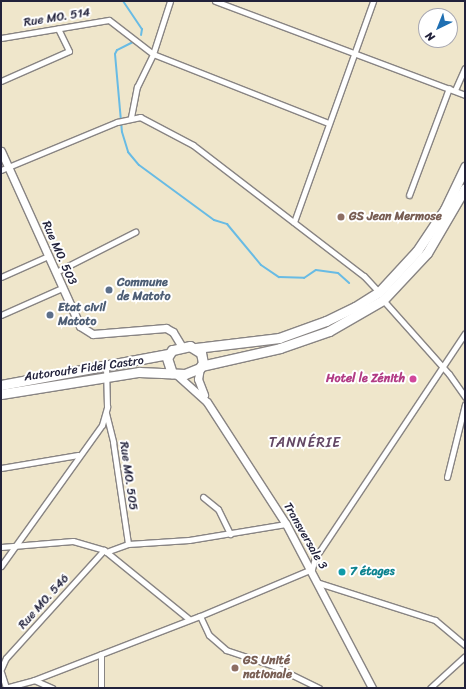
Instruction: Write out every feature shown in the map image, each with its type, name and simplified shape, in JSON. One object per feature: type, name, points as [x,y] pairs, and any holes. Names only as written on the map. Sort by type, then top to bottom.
[{"type":"highway","points":[[465,167],[445,209],[421,245],[381,296],[344,313],[279,338],[196,348],[182,347],[168,354],[167,363],[174,374],[192,372],[200,367],[280,348],[328,331],[381,296],[427,253],[465,188]]},
{"type":"highway","points":[[196,348],[203,357],[200,367]]},
{"type":"highway","name":"Autoroute Fidel Castro","points":[[1,385],[106,367],[168,354]]},
{"type":"highway","name":"Autoroute Fidel Castro","points":[[1,394],[139,372],[174,374]]},
{"type":"main road","name":"Rue MO. 503","points":[[1,151],[4,168],[56,272],[80,326],[86,331],[104,334],[166,328],[173,332],[182,347]]},
{"type":"main road","name":"Transversale 3","points":[[200,367],[198,379],[207,402],[286,524],[312,569],[372,688]]},
{"type":"main road","name":"Transversale 3","points":[[174,374],[207,402]]},
{"type":"street","points":[[131,117],[137,87],[153,54],[170,1]]},
{"type":"street","points":[[215,1],[352,54],[452,89],[465,95]]},
{"type":"street","points":[[294,222],[352,54],[373,1]]},
{"type":"street","name":"Rue MO. 514","points":[[1,38],[109,20],[153,54],[328,123]]},
{"type":"street","points":[[1,81],[69,51],[58,28]]},
{"type":"street","points":[[409,195],[452,89],[465,68]]},
{"type":"street","points":[[4,168],[124,119],[140,117],[193,145],[364,276],[443,367],[465,397]]},
{"type":"street","points":[[56,272],[135,232]]},
{"type":"street","points":[[1,277],[48,256]]},
{"type":"street","points":[[1,315],[62,288]]},
{"type":"street","points":[[6,688],[34,680],[200,616],[312,569],[315,558],[465,333]]},
{"type":"street","points":[[1,566],[17,546],[78,455],[102,425],[106,412],[106,367]]},
{"type":"street","points":[[447,477],[465,404]]},
{"type":"street","name":"Rue MO. 505","points":[[106,412],[113,442],[128,544]]},
{"type":"street","points":[[1,468],[78,455]]},
{"type":"street","points":[[203,497],[218,509],[230,534]]},
{"type":"street","points":[[105,551],[128,544],[230,534],[286,524]]},
{"type":"street","points":[[1,547],[74,541],[105,551],[189,619]]},
{"type":"street","name":"Rue MO. 546","points":[[6,688],[1,670],[6,658],[105,551]]},
{"type":"street","points":[[319,583],[435,620],[465,645]]},
{"type":"street","points":[[200,616],[209,635],[226,650],[274,666],[319,688]]},
{"type":"street","points":[[101,654],[101,688]]},
{"type":"street","points":[[430,688],[465,656]]},
{"type":"street","points":[[34,680],[52,688]]},
{"type":"waterway","points":[[123,1],[142,29],[141,35]]},
{"type":"waterway","points":[[133,42],[117,50],[115,54],[122,132],[128,152],[139,165],[214,220],[227,224],[261,265],[279,277],[304,278],[316,270],[338,273],[349,283]]},
{"type":"place","name":"GS Jean Mermose","points":[[341,217]]},
{"type":"place","name":"Commune de Matoto","points":[[109,290]]},
{"type":"place","name":"Etat civil Matoto","points":[[50,315]]},
{"type":"place","name":"Hotel le Zénith","points":[[413,379]]},
{"type":"place","name":"7 étages","points":[[342,572]]},
{"type":"place","name":"GS Unité nationale","points":[[235,668]]},
{"type":"district","name":"TANNÉRIE","points":[[305,443]]}]
